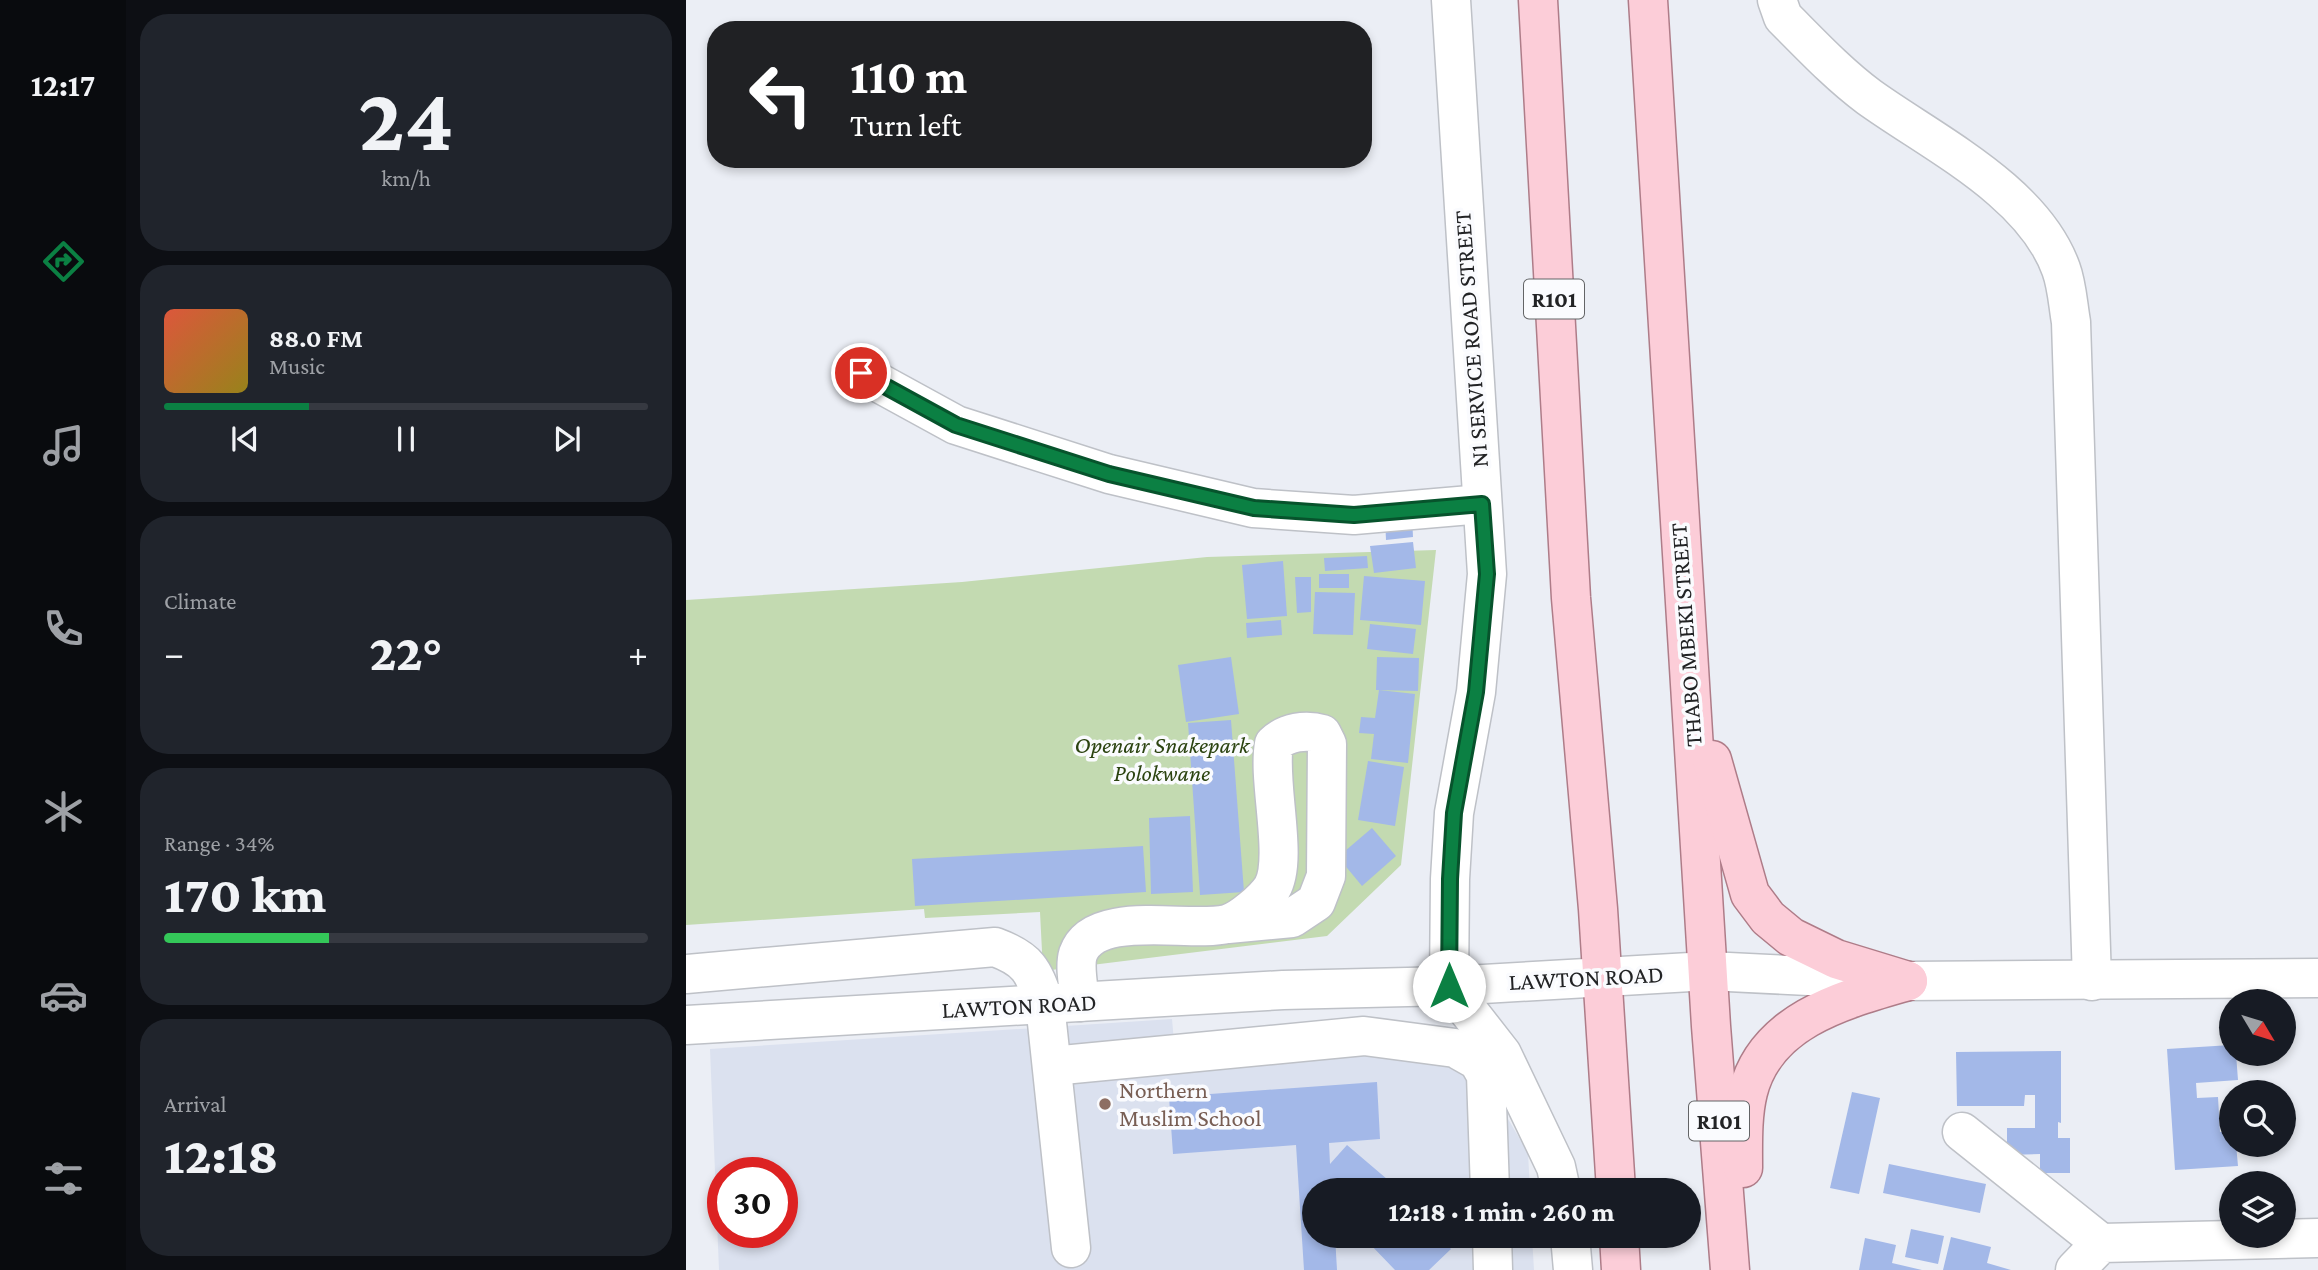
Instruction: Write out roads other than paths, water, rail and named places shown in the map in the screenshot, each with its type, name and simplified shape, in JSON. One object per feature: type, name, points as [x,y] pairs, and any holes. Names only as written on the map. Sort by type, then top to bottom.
[{"type":"main road","name":"R101","points":[[1538,0],[1571,597],[1602,975],[1615,1178]]},
{"type":"main road","name":"THABO MBEKI STREET","points":[[1648,0],[1708,971],[1730,1270]]},
{"type":"main road","points":[[1689,670],[1750,894],[1768,918],[1791,937],[1836,959],[1908,981]]},
{"type":"main road","points":[[1738,1270],[1743,1219],[1742,1163],[1748,1092],[1762,1059],[1788,1031],[1816,1012],[1908,981]]},
{"type":"main road","points":[[1620,1248],[1621,1270]]},
{"type":"street","name":"N1 SERVICE ROAD STREET","points":[[1449,986],[1454,813],[1476,692],[1487,574],[1451,0]]},
{"type":"street","points":[[1777,0],[1783,16],[1866,95],[1970,165],[2008,196],[2037,226],[2061,269],[2071,322],[2092,981]]},
{"type":"street","points":[[861,373],[956,425],[1109,474],[1254,508],[1354,515],[1482,504]]},
{"type":"street","points":[[1071,1248],[1052,1066],[1063,1003],[1077,956],[1087,938],[1107,928],[1228,924],[1292,918],[1316,902],[1326,876],[1327,744],[1322,734],[1313,731],[1282,736],[1274,744],[1278,865],[1274,885],[1264,899],[1228,924]]},
{"type":"street","points":[[686,974],[995,947],[1019,956],[1063,1003]]},
{"type":"street","name":"LAWTON ROAD","points":[[686,1025],[1283,990],[1449,986],[1602,975],[1708,971],[1908,981],[2318,978]]},
{"type":"street","points":[[1449,986],[1502,1054],[1556,1167],[1558,1178]]},
{"type":"street","points":[[1052,1066],[1364,1036],[1455,1048],[1478,1061],[1486,1075],[1490,1178]]},
{"type":"street","points":[[1962,1132],[2088,1256],[2318,1238]]},
{"type":"street","points":[[1492,1248],[1493,1270]]},
{"type":"street","points":[[1571,1248],[1573,1270]]},
{"type":"place","name":"Northern Muslim School","points":[[1105,1104]]},
{"type":"park label","name":"Openair Snakepark Polokwane","points":[[1162,759]]}]
